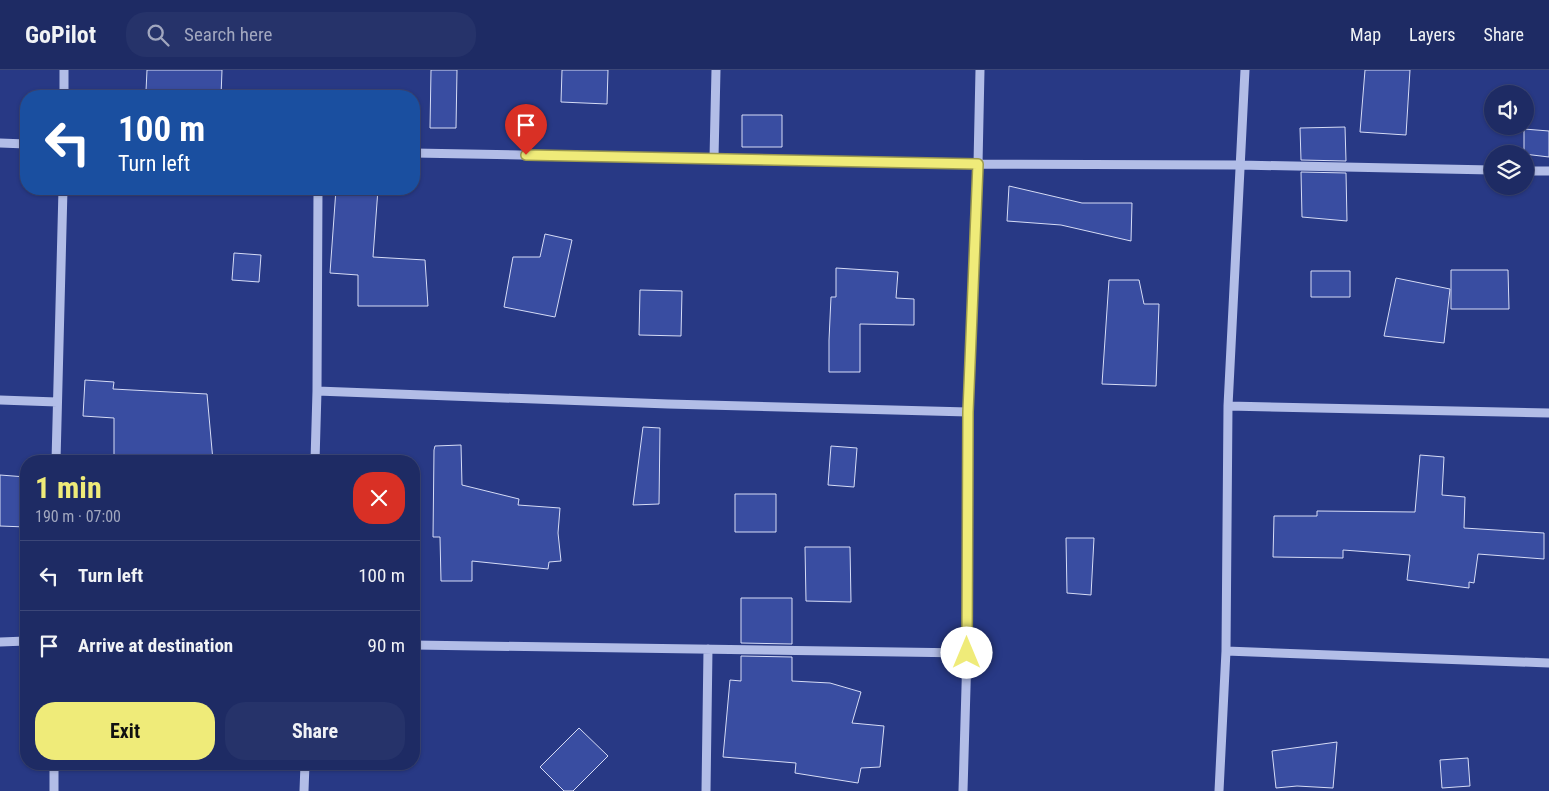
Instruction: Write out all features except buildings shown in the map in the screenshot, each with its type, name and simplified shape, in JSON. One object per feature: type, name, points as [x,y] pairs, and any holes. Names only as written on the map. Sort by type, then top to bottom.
[{"type":"street","points":[[64,70],[64,90]]},
{"type":"street","points":[[714,158],[716,70]]},
{"type":"street","points":[[963,791],[967,653],[968,412],[980,70]]},
{"type":"street","points":[[1219,791],[1226,651],[1228,406],[1245,70]]},
{"type":"street","points":[[0,143],[20,144]]},
{"type":"street","points":[[420,153],[978,164],[1240,165],[1484,170]]},
{"type":"street","points":[[1534,171],[1549,171]]},
{"type":"street","points":[[56,455],[63,195]]},
{"type":"street","points":[[315,455],[318,195]]},
{"type":"street","points":[[317,391],[668,404],[968,412]]},
{"type":"street","points":[[0,400],[57,402]]},
{"type":"street","points":[[1228,406],[1549,413]]},
{"type":"street","points":[[0,642],[20,642]]},
{"type":"street","points":[[420,645],[967,653]]},
{"type":"street","points":[[706,791],[708,649]]},
{"type":"street","points":[[1226,651],[1549,663]]},
{"type":"street","points":[[54,770],[54,791]]},
{"type":"street","points":[[304,791],[305,770]]},
{"type":"route","points":[[526,155],[978,164],[968,412],[967,653]]}]
